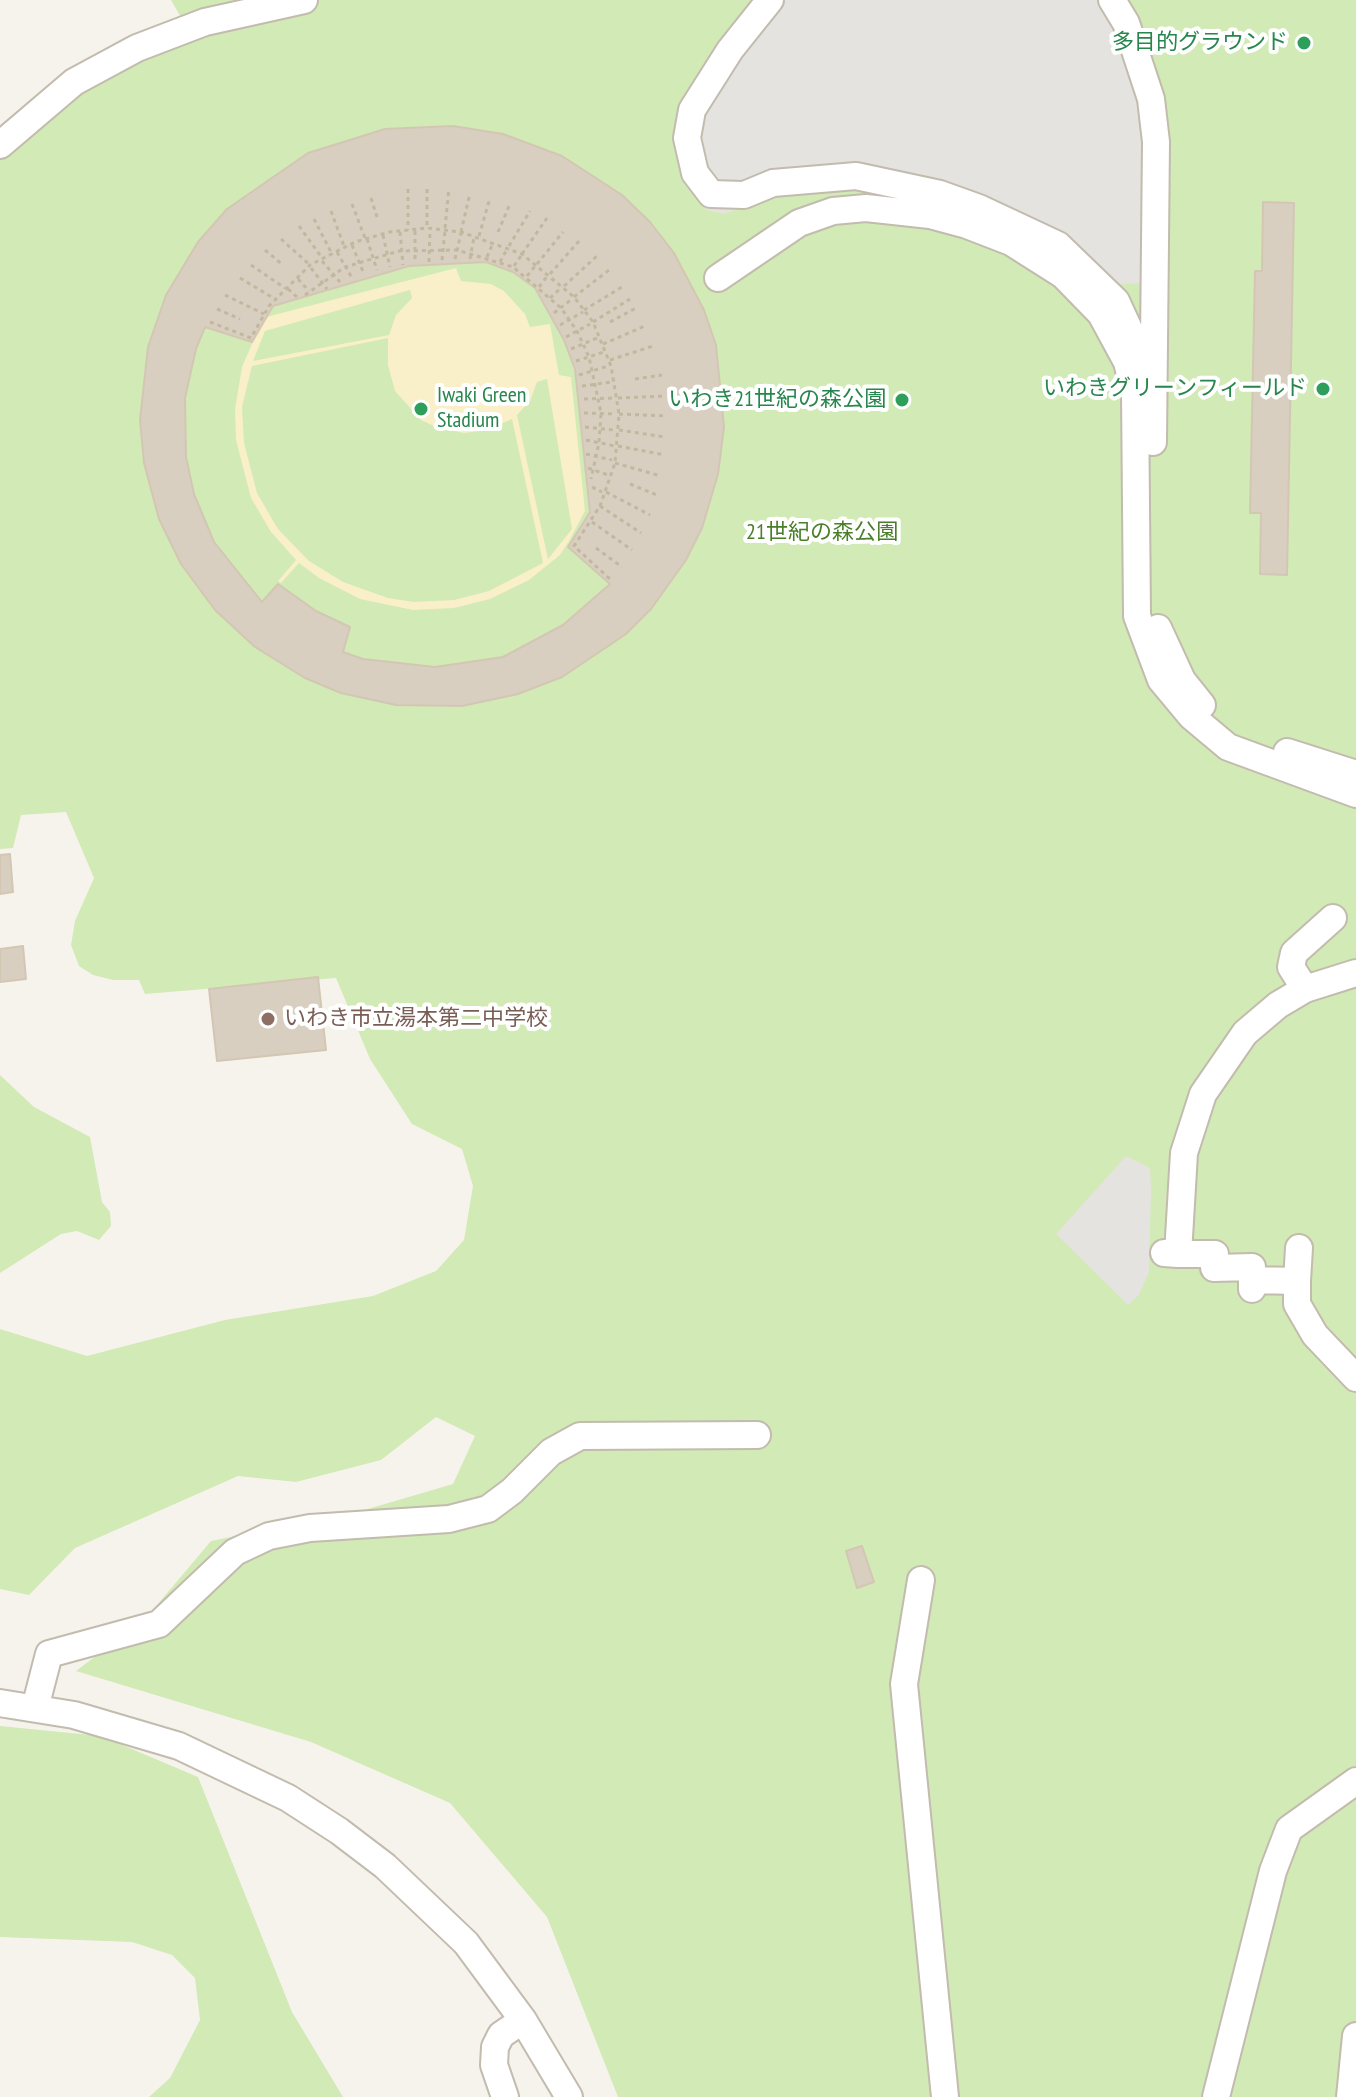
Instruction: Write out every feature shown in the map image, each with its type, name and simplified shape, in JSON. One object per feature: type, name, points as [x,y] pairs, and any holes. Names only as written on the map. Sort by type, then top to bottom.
[{"type":"street","points":[[0,145],[74,82],[137,48],[205,22],[304,0]]},
{"type":"street","points":[[770,0],[730,50],[692,110],[687,138],[695,173],[711,194],[744,195],[773,183],[856,176],[940,194],[1058,245],[1116,301],[1137,343],[1153,417]]},
{"type":"street","points":[[1112,0],[1126,23],[1151,99],[1156,142],[1153,607],[1161,640],[1182,680],[1209,713],[1245,738],[1356,774]]},
{"type":"street","points":[[718,278],[799,223],[833,211],[866,208],[930,215],[967,225],[1011,242],[1063,275],[1101,314],[1127,362],[1135,394],[1137,616],[1161,680],[1191,716],[1228,747],[1356,794]]},
{"type":"street","points":[[1305,989],[1291,967],[1294,953],[1333,918]]},
{"type":"street","points":[[1297,1281],[1252,1285],[1252,1267],[1214,1268],[1215,1254],[1171,1253],[1184,1153],[1203,1094],[1245,1033],[1278,1005],[1305,989],[1356,973]]},
{"type":"street","points":[[1299,1248],[1297,1304],[1315,1335],[1356,1378]]},
{"type":"street","points":[[35,1708],[49,1654],[159,1624],[235,1552],[269,1536],[310,1528],[449,1519],[488,1509],[512,1491],[551,1452],[580,1436],[757,1435]]},
{"type":"street","points":[[921,1580],[904,1684],[945,2097]]},
{"type":"street","points":[[0,1703],[126,1728],[179,1746],[288,1798],[351,1840],[430,1906],[466,1943],[523,2020],[569,2097]]},
{"type":"street","points":[[1216,2097],[1273,1871],[1289,1829],[1356,1781]]},
{"type":"street","points":[[505,2097],[494,2065],[495,2047],[501,2035],[523,2020]]},
{"type":"street","points":[[1350,2097],[1356,2036]]},
{"type":"path","points":[[442,260],[449,188]]},
{"type":"path","points":[[408,189],[408,230]]},
{"type":"path","points":[[427,189],[429,262]]},
{"type":"path","points":[[455,259],[470,193]]},
{"type":"path","points":[[371,198],[378,220]]},
{"type":"path","points":[[470,259],[490,198]]},
{"type":"path","points":[[352,204],[377,270]]},
{"type":"path","points":[[498,232],[510,204]]},
{"type":"path","points":[[331,211],[344,246]]},
{"type":"path","points":[[500,262],[530,211]]},
{"type":"path","points":[[513,267],[547,218]]},
{"type":"path","points":[[314,219],[331,252]]},
{"type":"path","points":[[299,226],[340,282]]},
{"type":"path","points":[[210,322],[251,338],[275,299],[311,267],[331,252],[366,239],[408,230],[445,230],[477,236],[522,255],[549,274],[584,311],[610,360],[618,414],[614,461],[600,506],[574,546],[611,580]]},
{"type":"path","points":[[415,231],[415,262]]},
{"type":"path","points":[[400,232],[403,265]]},
{"type":"path","points":[[527,276],[563,232]]},
{"type":"path","points":[[383,235],[390,267]]},
{"type":"path","points":[[281,239],[311,267],[327,289]]},
{"type":"path","points":[[539,287],[579,241]]},
{"type":"path","points":[[487,257],[493,243]]},
{"type":"path","points":[[352,245],[364,274]]},
{"type":"path","points":[[265,250],[283,265]]},
{"type":"path","points":[[305,295],[345,267],[402,250],[457,250],[487,257],[527,276],[561,308],[584,343],[589,357],[601,413],[597,457],[591,479]]},
{"type":"path","points":[[337,252],[352,278]]},
{"type":"path","points":[[550,298],[597,256]]},
{"type":"path","points":[[251,265],[297,297]]},
{"type":"path","points":[[554,313],[609,270]]},
{"type":"path","points":[[240,278],[275,299]]},
{"type":"path","points":[[298,279],[309,291]]},
{"type":"path","points":[[560,325],[622,287]]},
{"type":"path","points":[[225,295],[264,314]]},
{"type":"path","points":[[566,337],[630,299]]},
{"type":"path","points":[[610,322],[636,308]]},
{"type":"path","points":[[217,309],[240,319]]},
{"type":"path","points":[[603,344],[645,326]]},
{"type":"path","points":[[571,349],[597,338]]},
{"type":"path","points":[[610,360],[653,346]]},
{"type":"path","points":[[576,361],[604,352]]},
{"type":"path","points":[[579,375],[608,366]]},
{"type":"path","points":[[635,379],[662,375]]},
{"type":"path","points":[[582,386],[612,382]]},
{"type":"path","points":[[584,399],[666,396]]},
{"type":"path","points":[[584,413],[667,416]]},
{"type":"path","points":[[585,427],[665,437]]},
{"type":"path","points":[[586,440],[665,455]]},
{"type":"path","points":[[586,454],[661,476]]},
{"type":"path","points":[[588,468],[608,475]]},
{"type":"path","points":[[630,484],[657,495]]},
{"type":"path","points":[[592,487],[650,515]]},
{"type":"path","points":[[600,506],[641,533]]},
{"type":"path","points":[[592,522],[632,550]]},
{"type":"path","points":[[596,548],[622,567]]},
{"type":"green space","name":"21世紀の森公園","points":[[171,0],[1356,0],[1356,2036],[1350,2097],[618,2097],[547,1917],[450,1803],[311,1742],[76,1671],[146,1618],[211,1541],[361,1511],[453,1484],[475,1436],[436,1417],[381,1460],[296,1482],[238,1476],[75,1548],[29,1595],[0,1589],[0,1329],[87,1356],[225,1320],[373,1296],[436,1271],[464,1240],[473,1186],[462,1149],[412,1124],[370,1059],[336,978],[145,994],[139,980],[113,980],[93,975],[79,966],[71,945],[75,921],[94,878],[66,812],[21,815],[13,848],[0,849],[0,145],[8,136],[187,28]]},
{"type":"green space","points":[[0,1075],[34,1107],[90,1137],[102,1202],[110,1212],[111,1226],[99,1240],[77,1231],[61,1234],[0,1273]]},
{"type":"green space","points":[[0,1726],[101,1736],[198,1777],[292,2012],[343,2097],[149,2097],[170,2078],[200,2020],[195,1978],[172,1955],[132,1942],[0,1937]]},
{"type":"sand","points":[[456,268],[461,281],[491,284],[504,291],[525,314],[530,327],[550,324],[559,375],[571,377],[585,511],[560,555],[529,580],[490,599],[454,608],[413,610],[360,599],[319,578],[299,563],[281,583],[278,581],[296,560],[271,532],[251,498],[236,440],[235,409],[242,367],[266,317]],"holes":[[[410,290],[412,298],[396,315],[389,335],[253,361],[265,331]],[[388,338],[388,365],[395,391],[421,420],[464,433],[487,430],[512,419],[543,563],[489,591],[454,600],[414,602],[388,598],[343,582],[309,561],[278,529],[257,493],[244,443],[242,407],[252,366]],[[547,379],[572,529],[548,559],[517,415],[530,401],[537,382]]]},
{"type":"shaded area","points":[[757,0],[1123,0],[1137,45],[1161,282],[1090,286],[964,215],[855,186],[781,194],[724,214],[707,210],[686,183],[678,156]]},
{"type":"shaded area","points":[[1126,1156],[1150,1168],[1151,1193],[1149,1272],[1139,1295],[1128,1305],[1056,1234]]},
{"type":"building","points":[[453,126],[503,134],[562,156],[622,195],[650,222],[674,253],[704,310],[716,345],[724,427],[718,474],[702,528],[686,560],[651,609],[626,634],[562,677],[518,694],[462,706],[396,705],[341,693],[305,678],[255,647],[215,610],[181,564],[159,519],[144,463],[140,420],[148,347],[166,295],[198,242],[227,209],[308,153],[385,129]],"holes":[[[486,262],[513,272],[535,288],[564,340],[575,369],[590,512],[568,547],[610,584],[563,625],[503,657],[435,667],[363,659],[343,652],[350,627],[316,611],[278,584],[262,602],[214,542],[194,494],[186,457],[185,398],[196,349],[205,327],[252,342],[273,306],[409,266]]]},
{"type":"building","points":[[1263,202],[1294,203],[1287,575],[1260,574],[1261,513],[1250,513],[1255,271],[1262,271]]},
{"type":"building","points":[[10,854],[13,892],[0,894],[0,855]]},
{"type":"building","points":[[23,946],[26,979],[0,982],[0,949]]},
{"type":"building","name":"いわき市立湯本第二中学校","points":[[318,977],[326,1050],[217,1061],[209,989]]},
{"type":"building","points":[[862,1546],[874,1582],[857,1588],[846,1551]]},
{"type":"place","name":"多目的グラウンド","points":[[1304,43]]},
{"type":"place","name":"いわきグリーンフィールド","points":[[1323,389]]},
{"type":"place","name":"いわき21世紀の森公園","points":[[902,400]]},
{"type":"place","name":"Iwaki Green Stadium","points":[[421,409]]},
{"type":"place","name":"いわき市立湯本第二中学校","points":[[268,1019]]}]
